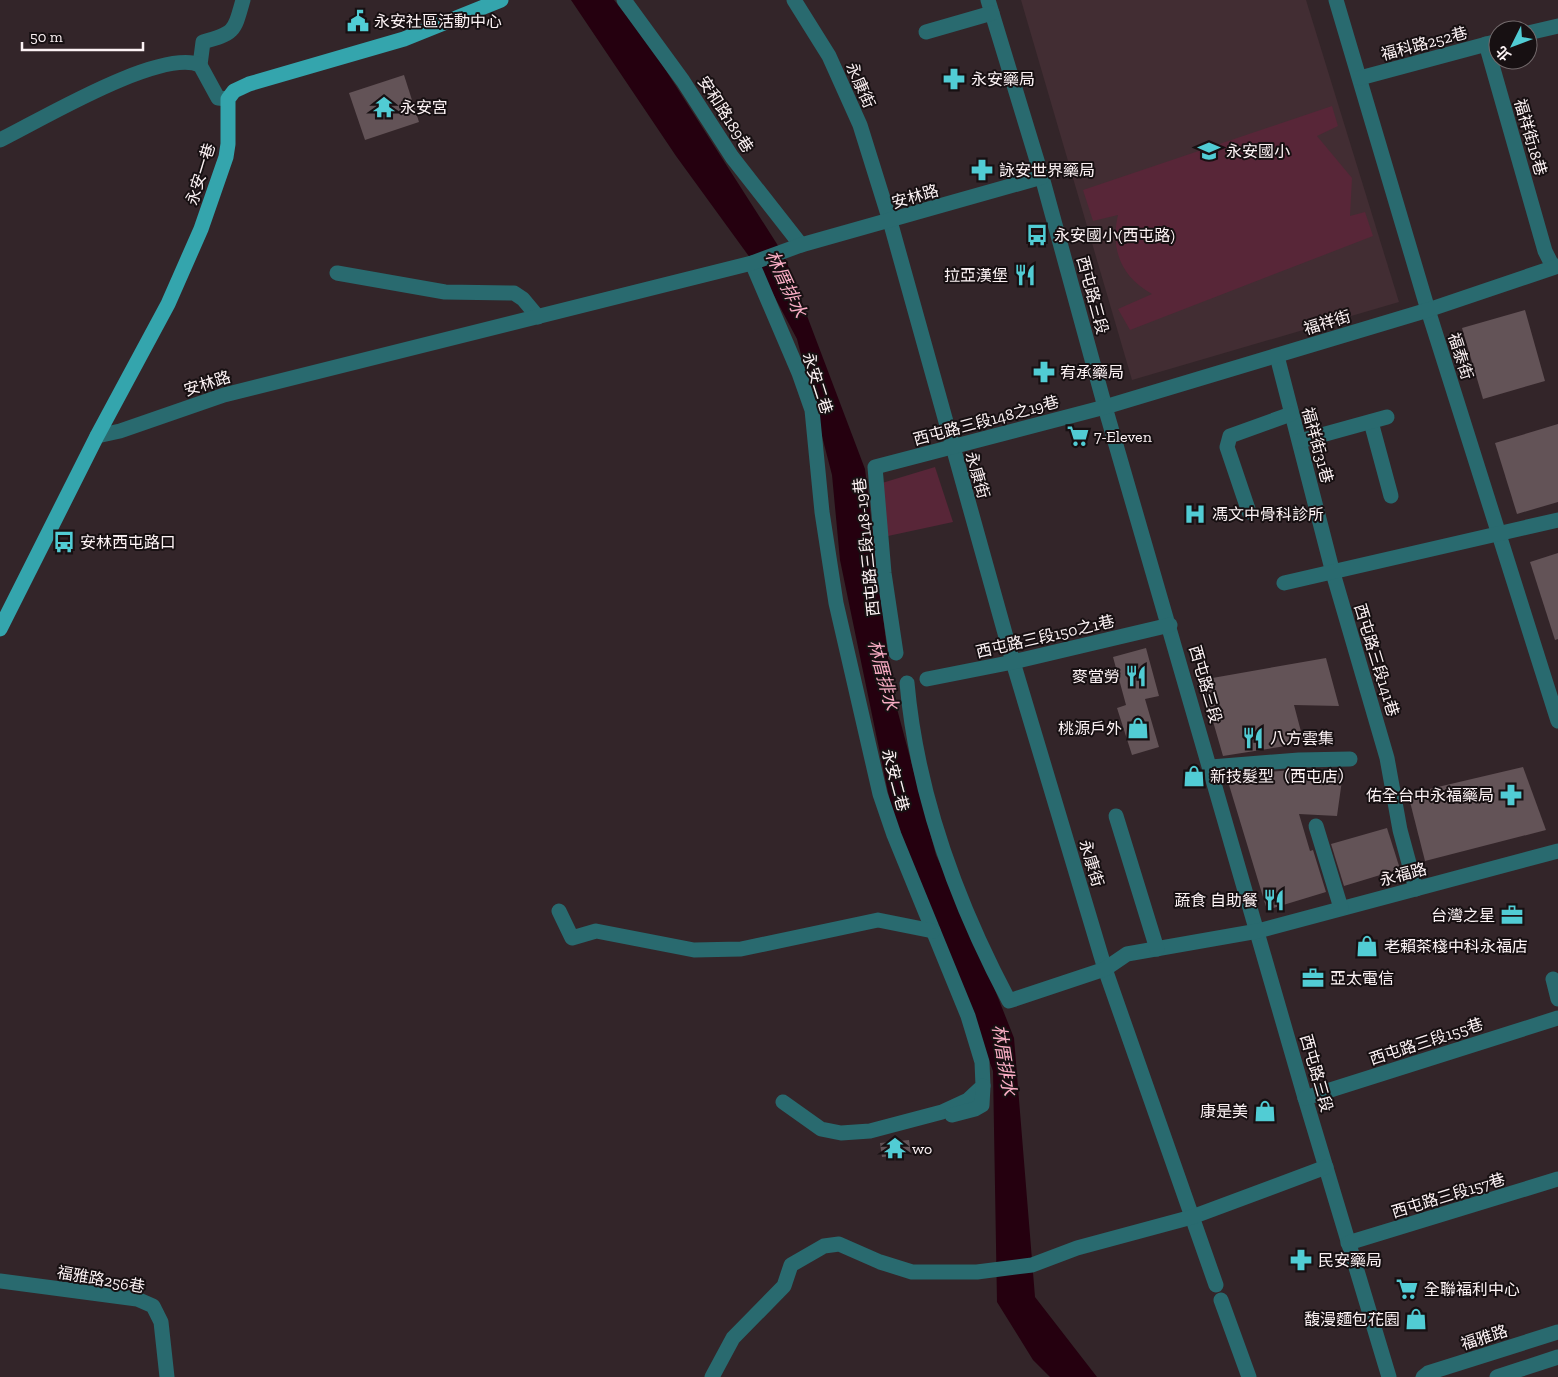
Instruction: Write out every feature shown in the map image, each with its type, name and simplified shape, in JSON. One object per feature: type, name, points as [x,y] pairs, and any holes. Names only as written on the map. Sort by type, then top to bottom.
[{"type":"main road","points":[[228,99],[234,92],[249,84],[404,39],[501,0]]},
{"type":"main road","name":"永安一巷","points":[[97,436],[168,304],[201,229],[226,157],[228,144],[228,99]]},
{"type":"main road","points":[[0,629],[97,436]]},
{"type":"street","points":[[228,99],[218,98],[200,65],[203,42],[228,35],[235,28],[243,0]]},
{"type":"street","name":"安和路189巷","points":[[624,0],[683,81],[732,157],[798,246]]},
{"type":"street","name":"永康街","points":[[794,0],[829,56],[860,125],[890,221],[1013,662],[1105,969],[1216,1285]]},
{"type":"street","name":"福泰街","points":[[1336,0],[1428,310],[1558,721]]},
{"type":"street","points":[[926,32],[990,7]]},
{"type":"street","name":"西屯路三段","points":[[990,7],[1042,177],[1105,407],[1170,625],[1305,1098],[1390,1377]]},
{"type":"street","points":[[1538,31],[1558,26]]},
{"type":"street","name":"福科路252巷","points":[[1360,78],[1488,44]]},
{"type":"street","points":[[0,140],[110,84],[185,62],[200,65]]},
{"type":"street","name":"福祥街18巷","points":[[1499,70],[1545,251],[1556,267]]},
{"type":"street","name":"安林路","points":[[97,436],[120,431],[224,395],[752,263],[798,246],[1042,177]]},
{"type":"street","name":"永安二巷","points":[[752,263],[799,373],[812,410],[822,512],[836,603],[880,794],[894,835],[968,1016],[982,1062],[982,1104],[975,1109],[888,1133]]},
{"type":"street","name":"福祥街","points":[[1105,407],[1428,310],[1556,267]]},
{"type":"street","points":[[337,273],[445,292],[514,293],[524,299],[538,317]]},
{"type":"street","name":"福祥街31巷","points":[[1277,356],[1332,573]]},
{"type":"street","name":"西屯路三段148之19巷","points":[[875,467],[1105,407]]},
{"type":"street","points":[[1250,512],[1227,447],[1230,436],[1291,414]]},
{"type":"street","points":[[1300,441],[1387,417]]},
{"type":"street","points":[[1371,422],[1391,496]]},
{"type":"street","name":"西屯路三段148-19巷","points":[[875,467],[884,574],[896,653]]},
{"type":"street","points":[[1284,583],[1558,520]]},
{"type":"street","name":"西屯路三段141巷","points":[[1332,573],[1387,758],[1400,830],[1416,888]]},
{"type":"street","name":"西屯路三段150之1巷","points":[[927,678],[1013,662],[1170,625]]},
{"type":"street","name":"永福路","points":[[907,683],[910,725],[928,804],[961,897],[994,973],[1009,1001],[1105,969],[1127,954],[1258,931],[1558,851]]},
{"type":"street","points":[[1211,767],[1299,760],[1350,760]]},
{"type":"street","points":[[1116,816],[1157,949]]},
{"type":"street","points":[[1316,826],[1341,908]]},
{"type":"street","points":[[559,911],[572,938],[596,931],[694,950],[741,949],[878,920],[933,931]]},
{"type":"street","points":[[1553,979],[1558,999]]},
{"type":"street","name":"西屯路三段155巷","points":[[1305,1098],[1558,1018]]},
{"type":"street","points":[[783,1102],[821,1129],[841,1133],[870,1131],[942,1112],[968,1100],[983,1086]]},
{"type":"street","points":[[712,1377],[733,1338],[784,1286],[791,1265],[824,1246],[838,1244],[880,1262],[912,1272],[977,1272],[1032,1265],[1077,1248],[1192,1217],[1326,1167]]},
{"type":"street","name":"西屯路三段157巷","points":[[1348,1244],[1558,1179]]},
{"type":"street","name":"福雅路256巷","points":[[0,1281],[137,1300],[153,1306],[161,1322],[167,1377]]},
{"type":"street","points":[[1221,1300],[1249,1377]]},
{"type":"street","name":"福雅路","points":[[1423,1377],[1428,1373],[1558,1332]]},
{"type":"street","points":[[1497,1377],[1558,1357]]},
{"type":"shaded area","name":"永安國小","points":[[1021,0],[1306,0],[1399,302],[1132,380]]},
{"type":"shaded area","points":[[1332,106],[1338,126],[1317,136],[1352,178],[1350,216],[1365,212],[1373,236],[1130,330],[1118,309],[1152,294],[1132,279],[1120,261],[1116,239],[1118,215],[1093,221],[1083,190]]},
{"type":"shaded area","points":[[935,467],[953,522],[888,536],[882,483]]},
{"type":"water","name":"林厝排水","points":[[571,0],[614,0],[649,44],[784,255],[865,469],[892,690],[936,855],[980,952],[1014,1038],[1035,1297],[1097,1377],[1050,1377],[1033,1360],[997,1302],[993,1071],[944,940],[894,821],[840,560],[832,475],[797,339],[764,277],[676,156]]},
{"type":"building","name":"永安宮","points":[[404,75],[419,122],[365,140],[349,93]]},
{"type":"building","points":[[1525,310],[1545,381],[1483,399],[1462,328]]},
{"type":"building","points":[[1558,424],[1558,502],[1517,514],[1495,443]]},
{"type":"building","points":[[1558,553],[1558,639],[1555,640],[1530,562]]},
{"type":"building","points":[[1146,648],[1159,696],[1145,699],[1159,747],[1132,755],[1117,708],[1126,705],[1113,657]]},
{"type":"building","points":[[1326,658],[1339,706],[1294,705],[1304,743],[1223,756],[1201,680]]},
{"type":"building","points":[[1523,767],[1546,830],[1425,861],[1408,794]]},
{"type":"building","points":[[1294,770],[1343,773],[1337,816],[1299,814],[1310,851],[1313,850],[1326,892],[1267,910],[1226,775]]},
{"type":"building","points":[[1387,828],[1400,869],[1344,886],[1331,844]]},
{"type":"building","name":"wo","points":[[909,1140],[911,1154],[882,1157],[880,1143]]},
{"type":"place","name":"永安社區活動中心","points":[[358,21]]},
{"type":"place","name":"永安藥局","points":[[954,79]]},
{"type":"place","name":"永安宮","points":[[384,107]]},
{"type":"place","name":"永安國小","points":[[1209,151]]},
{"type":"place","name":"詠安世界藥局","points":[[982,170]]},
{"type":"place","name":"永安國小(西屯路)","points":[[1037,235]]},
{"type":"place","name":"拉亞漢堡","points":[[1025,275]]},
{"type":"place","name":"宥承藥局","points":[[1044,372]]},
{"type":"place","name":"7-Eleven","points":[[1078,436]]},
{"type":"place","name":"馮文中骨科診所","points":[[1195,514]]},
{"type":"place","name":"安林西屯路口","points":[[64,542]]},
{"type":"place","name":"麥當勞","points":[[1136,676]]},
{"type":"place","name":"桃源戶外","points":[[1138,728]]},
{"type":"place","name":"八方雲集","points":[[1253,738]]},
{"type":"place","name":"新技髮型（西屯店）","points":[[1194,776]]},
{"type":"place","name":"佑全台中永福藥局","points":[[1511,795]]},
{"type":"place","name":"蔬食 自助餐","points":[[1274,900]]},
{"type":"place","name":"台灣之星","points":[[1512,915]]},
{"type":"place","name":"老賴茶棧中科永福店","points":[[1367,946]]},
{"type":"place","name":"亞太電信","points":[[1313,978]]},
{"type":"place","name":"康是美","points":[[1265,1111]]},
{"type":"place","name":"wo","points":[[895,1148]]},
{"type":"place","name":"民安藥局","points":[[1301,1260]]},
{"type":"place","name":"全聯福利中心","points":[[1407,1289]]},
{"type":"place","name":"馥漫麵包花園","points":[[1416,1319]]}]
